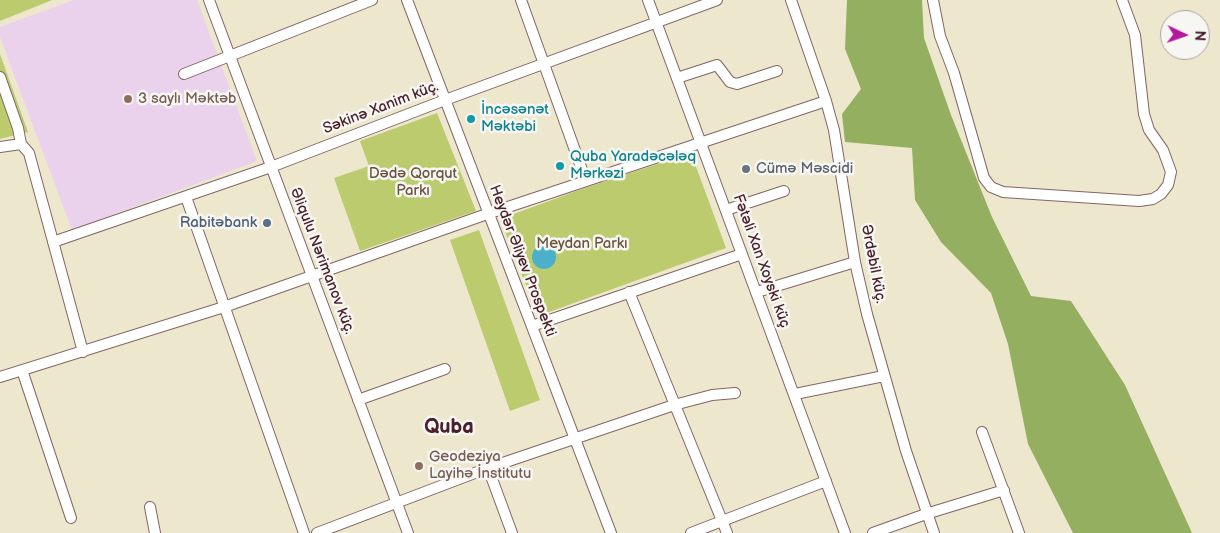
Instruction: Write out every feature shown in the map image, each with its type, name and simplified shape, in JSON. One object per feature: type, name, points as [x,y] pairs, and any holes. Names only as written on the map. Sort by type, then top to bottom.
[{"type":"street","name":"Əliqulu Nərimanov küç.","points":[[209,0],[408,533]]},
{"type":"street","points":[[184,74],[372,0]]},
{"type":"street","name":"Heydər Əliyev Prospekti","points":[[406,0],[611,533]]},
{"type":"street","points":[[521,0],[586,181]]},
{"type":"street","name":"Fətəli Xan Xoyski küç","points":[[648,0],[845,533]]},
{"type":"street","name":"Səkinə Xanim küç.","points":[[53,242],[186,198],[445,100],[544,65],[656,22],[698,3],[717,0]]},
{"type":"street","name":"Ərdəbil küç.","points":[[791,0],[826,101],[834,130],[855,262],[884,376],[926,514],[934,533]]},
{"type":"street","points":[[933,0],[940,36],[954,73],[984,178],[991,187],[1003,192],[1139,201],[1153,199],[1161,194],[1168,185],[1171,172],[1163,150],[1150,130],[1144,114],[1136,35],[1122,0]]},
{"type":"street","points":[[678,78],[717,65],[730,82],[737,84],[777,71]]},
{"type":"street","points":[[0,77],[18,128],[21,144],[29,153],[83,352]]},
{"type":"street","points":[[0,377],[224,307],[488,214],[826,101]]},
{"type":"street","points":[[0,147],[21,144]]},
{"type":"street","points":[[726,210],[784,192]]},
{"type":"street","points":[[186,198],[304,533]]},
{"type":"street","points":[[532,326],[742,254]]},
{"type":"street","points":[[756,292],[855,262]]},
{"type":"street","points":[[629,292],[727,533]]},
{"type":"street","points":[[358,400],[445,369]]},
{"type":"street","points":[[22,370],[71,518]]},
{"type":"street","points":[[795,394],[884,376]]},
{"type":"street","points":[[317,533],[488,468],[674,405],[712,395],[735,393]]},
{"type":"street","points":[[982,432],[1020,533]]},
{"type":"street","points":[[488,468],[512,533]]},
{"type":"street","points":[[691,533],[826,481]]},
{"type":"street","points":[[872,533],[1004,490]]},
{"type":"street","points":[[150,507],[155,533]]},
{"type":"shaded area","name":"3 saylı Məktəb","points":[[74,0],[197,0],[257,161],[72,230],[0,37],[0,27]]},
{"type":"green space","points":[[0,0],[52,0],[0,21]]},
{"type":"green space","points":[[847,0],[922,0],[924,38],[951,115],[992,217],[1031,296],[1071,301],[1125,385],[1192,533],[1073,533],[1028,444],[1008,344],[991,293],[941,242],[915,200],[912,148],[845,142],[842,114],[861,89],[845,49]]},
{"type":"green space","points":[[0,54],[28,132],[0,139]]},
{"type":"green space","name":"Dədə Qorqut Parkı","points":[[437,113],[476,211],[360,251],[334,178],[369,166],[360,141]]},
{"type":"green space","name":"Meydan Parkı","points":[[691,153],[726,248],[538,316],[500,219],[579,190]]},
{"type":"green space","points":[[479,230],[540,400],[510,411],[450,240]]},
{"type":"water","points":[[544,245],[552,249],[556,257],[552,265],[544,269],[536,265],[532,257],[536,249]]},
{"type":"place","name":"3 saylı Məktəb","points":[[128,99]]},
{"type":"place","name":"İncəsənət Məktəbi","points":[[471,119]]},
{"type":"place","name":"Quba Yaradəcələq Mərkəzi","points":[[560,166]]},
{"type":"place","name":"Cümə Məscidi","points":[[746,169]]},
{"type":"place","name":"Rabitəbank","points":[[267,223]]},
{"type":"place","name":"Geodeziya Layihə İnstitutu","points":[[419,466]]},
{"type":"district","name":"Quba","points":[[449,428]]}]
